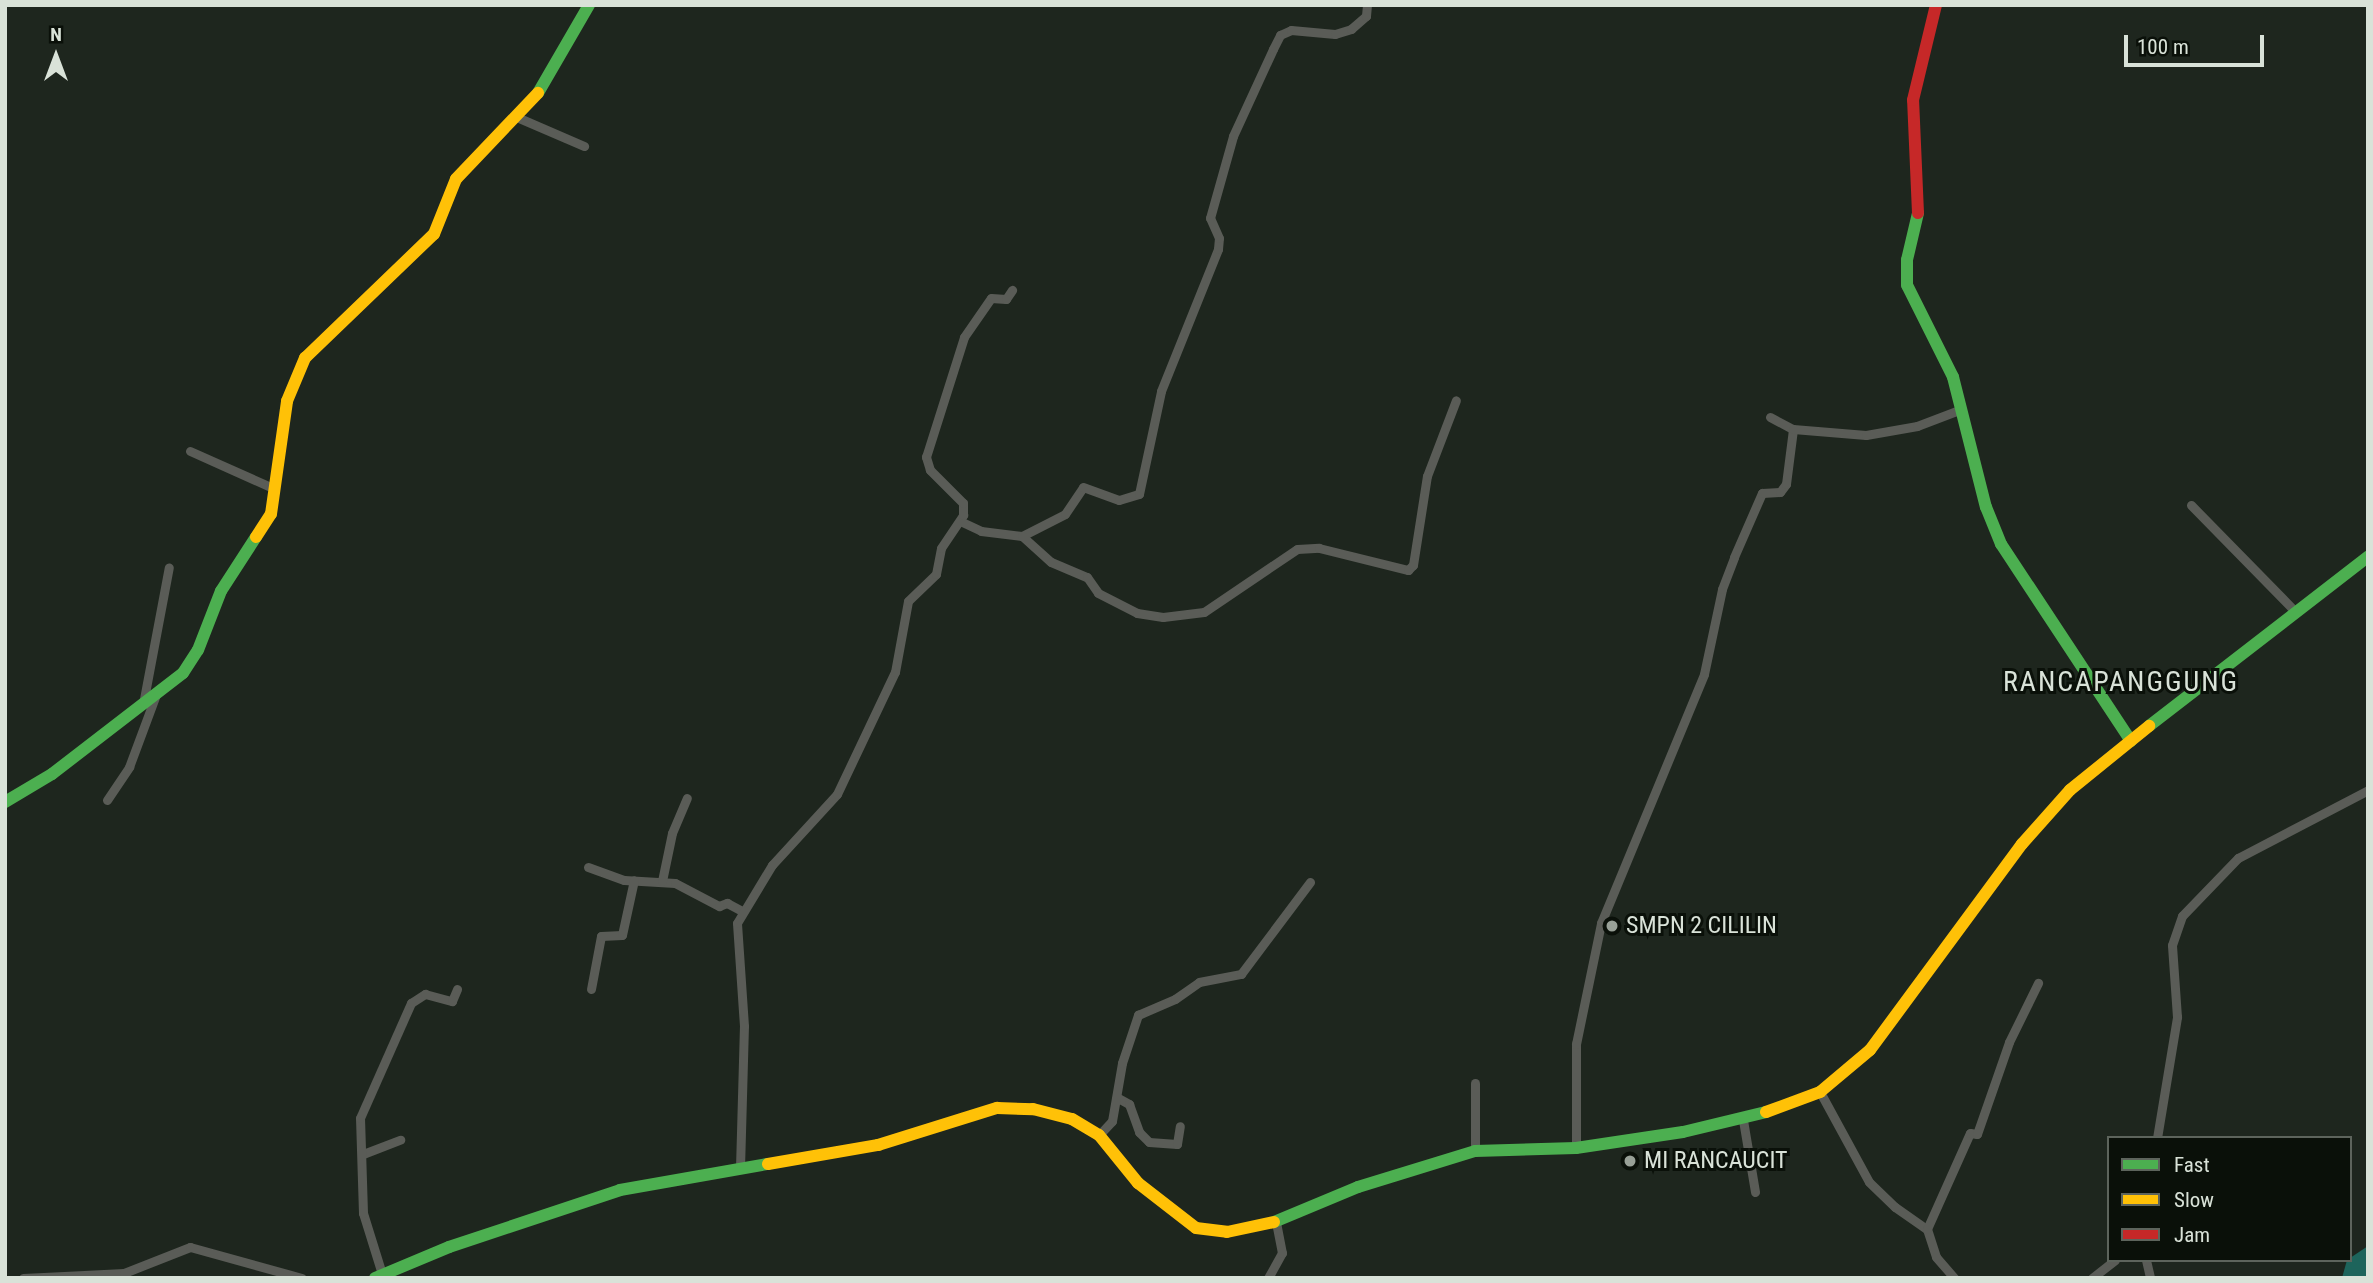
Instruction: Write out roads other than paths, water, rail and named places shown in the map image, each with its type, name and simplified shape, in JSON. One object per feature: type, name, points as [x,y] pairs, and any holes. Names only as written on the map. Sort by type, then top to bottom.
[{"type":"main road","points":[[5,802],[52,774],[173,684],[198,650],[221,592],[268,521],[287,401],[305,358],[434,234],[456,179],[519,118],[558,66],[589,5]]},
{"type":"main road","points":[[1936,5],[1913,100],[1920,202],[1907,260],[1907,285],[1946,359],[1986,507],[2001,544],[2131,741]]},
{"type":"main road","points":[[378,1276],[584,1200],[740,1168],[878,1145],[997,1108],[1054,1113],[1099,1135],[1138,1183],[1188,1224],[1227,1233],[1276,1222],[1358,1187],[1475,1151],[1576,1148],[1743,1120],[1821,1092],[1870,1050],[1986,890],[2053,809],[2131,741],[2294,610],[2368,557]]},
{"type":"street","points":[[960,521],[981,531],[1022,536],[1065,514],[1083,487],[1119,500],[1139,494],[1161,391],[1218,249],[1219,238],[1210,218],[1233,136],[1280,35],[1291,30],[1335,34],[1351,29],[1366,16],[1367,5]]},
{"type":"street","points":[[519,118],[584,145]]},
{"type":"street","points":[[740,1168],[744,1026],[736,932],[742,911],[772,865],[837,794],[895,671],[908,601],[936,574],[941,548],[960,521],[965,506],[930,470],[926,457],[964,337],[991,298],[1006,299],[1012,290]]},
{"type":"street","points":[[1022,536],[1051,562],[1087,577],[1098,593],[1137,613],[1163,617],[1204,612],[1297,548],[1332,551],[1408,570],[1413,565],[1427,476],[1456,401]]},
{"type":"street","points":[[1770,418],[1793,429],[1866,435],[1917,426],[1959,410]]},
{"type":"street","points":[[1576,1148],[1576,1044],[1601,923],[1704,674],[1722,589],[1734,557],[1762,493],[1780,492],[1786,484],[1793,429]]},
{"type":"street","points":[[190,451],[275,489]]},
{"type":"street","points":[[2191,505],[2294,610]]},
{"type":"street","points":[[142,706],[169,567]]},
{"type":"street","points":[[107,800],[129,767],[155,697]]},
{"type":"street","points":[[2157,1136],[2177,1017],[2172,945],[2182,916],[2238,858],[2368,790]]},
{"type":"street","points":[[662,881],[672,833],[687,798]]},
{"type":"street","points":[[588,867],[634,880],[662,881],[719,906],[727,903],[742,911]]},
{"type":"street","points":[[591,989],[601,936],[622,935],[634,880]]},
{"type":"street","points":[[1099,1135],[1112,1121],[1122,1063],[1138,1015],[1175,999],[1199,982],[1241,974],[1310,882]]},
{"type":"street","points":[[1927,1229],[1970,1133],[1978,1134],[2009,1042],[2038,984]]},
{"type":"street","points":[[378,1276],[363,1213],[360,1118],[411,1003],[425,994],[452,1001],[457,989]]},
{"type":"street","points":[[1475,1083],[1475,1151]]},
{"type":"street","points":[[1821,1092],[1869,1182],[1895,1207],[1927,1229],[1936,1257],[1954,1278]]},
{"type":"street","points":[[1118,1098],[1129,1104],[1136,1127],[1149,1142],[1177,1144],[1180,1126]]},
{"type":"street","points":[[1743,1120],[1755,1192]]},
{"type":"street","points":[[363,1154],[400,1140]]},
{"type":"street","points":[[1268,1278],[1282,1254],[1276,1222]]},
{"type":"street","points":[[23,1278],[132,1272],[190,1247],[302,1278]]},
{"type":"street","points":[[2092,1278],[2112,1262]]},
{"type":"water","points":[[2368,1246],[2368,1278],[2342,1278],[2346,1262],[2352,1262],[2352,1257]]},
{"type":"place","name":"SMPN 2 CILILIN","points":[[1612,926]]},
{"type":"place","name":"MI RANCAUCIT","points":[[1630,1161]]},
{"type":"district","name":"RANCAPANGGUNG","points":[[2121,682]]}]
